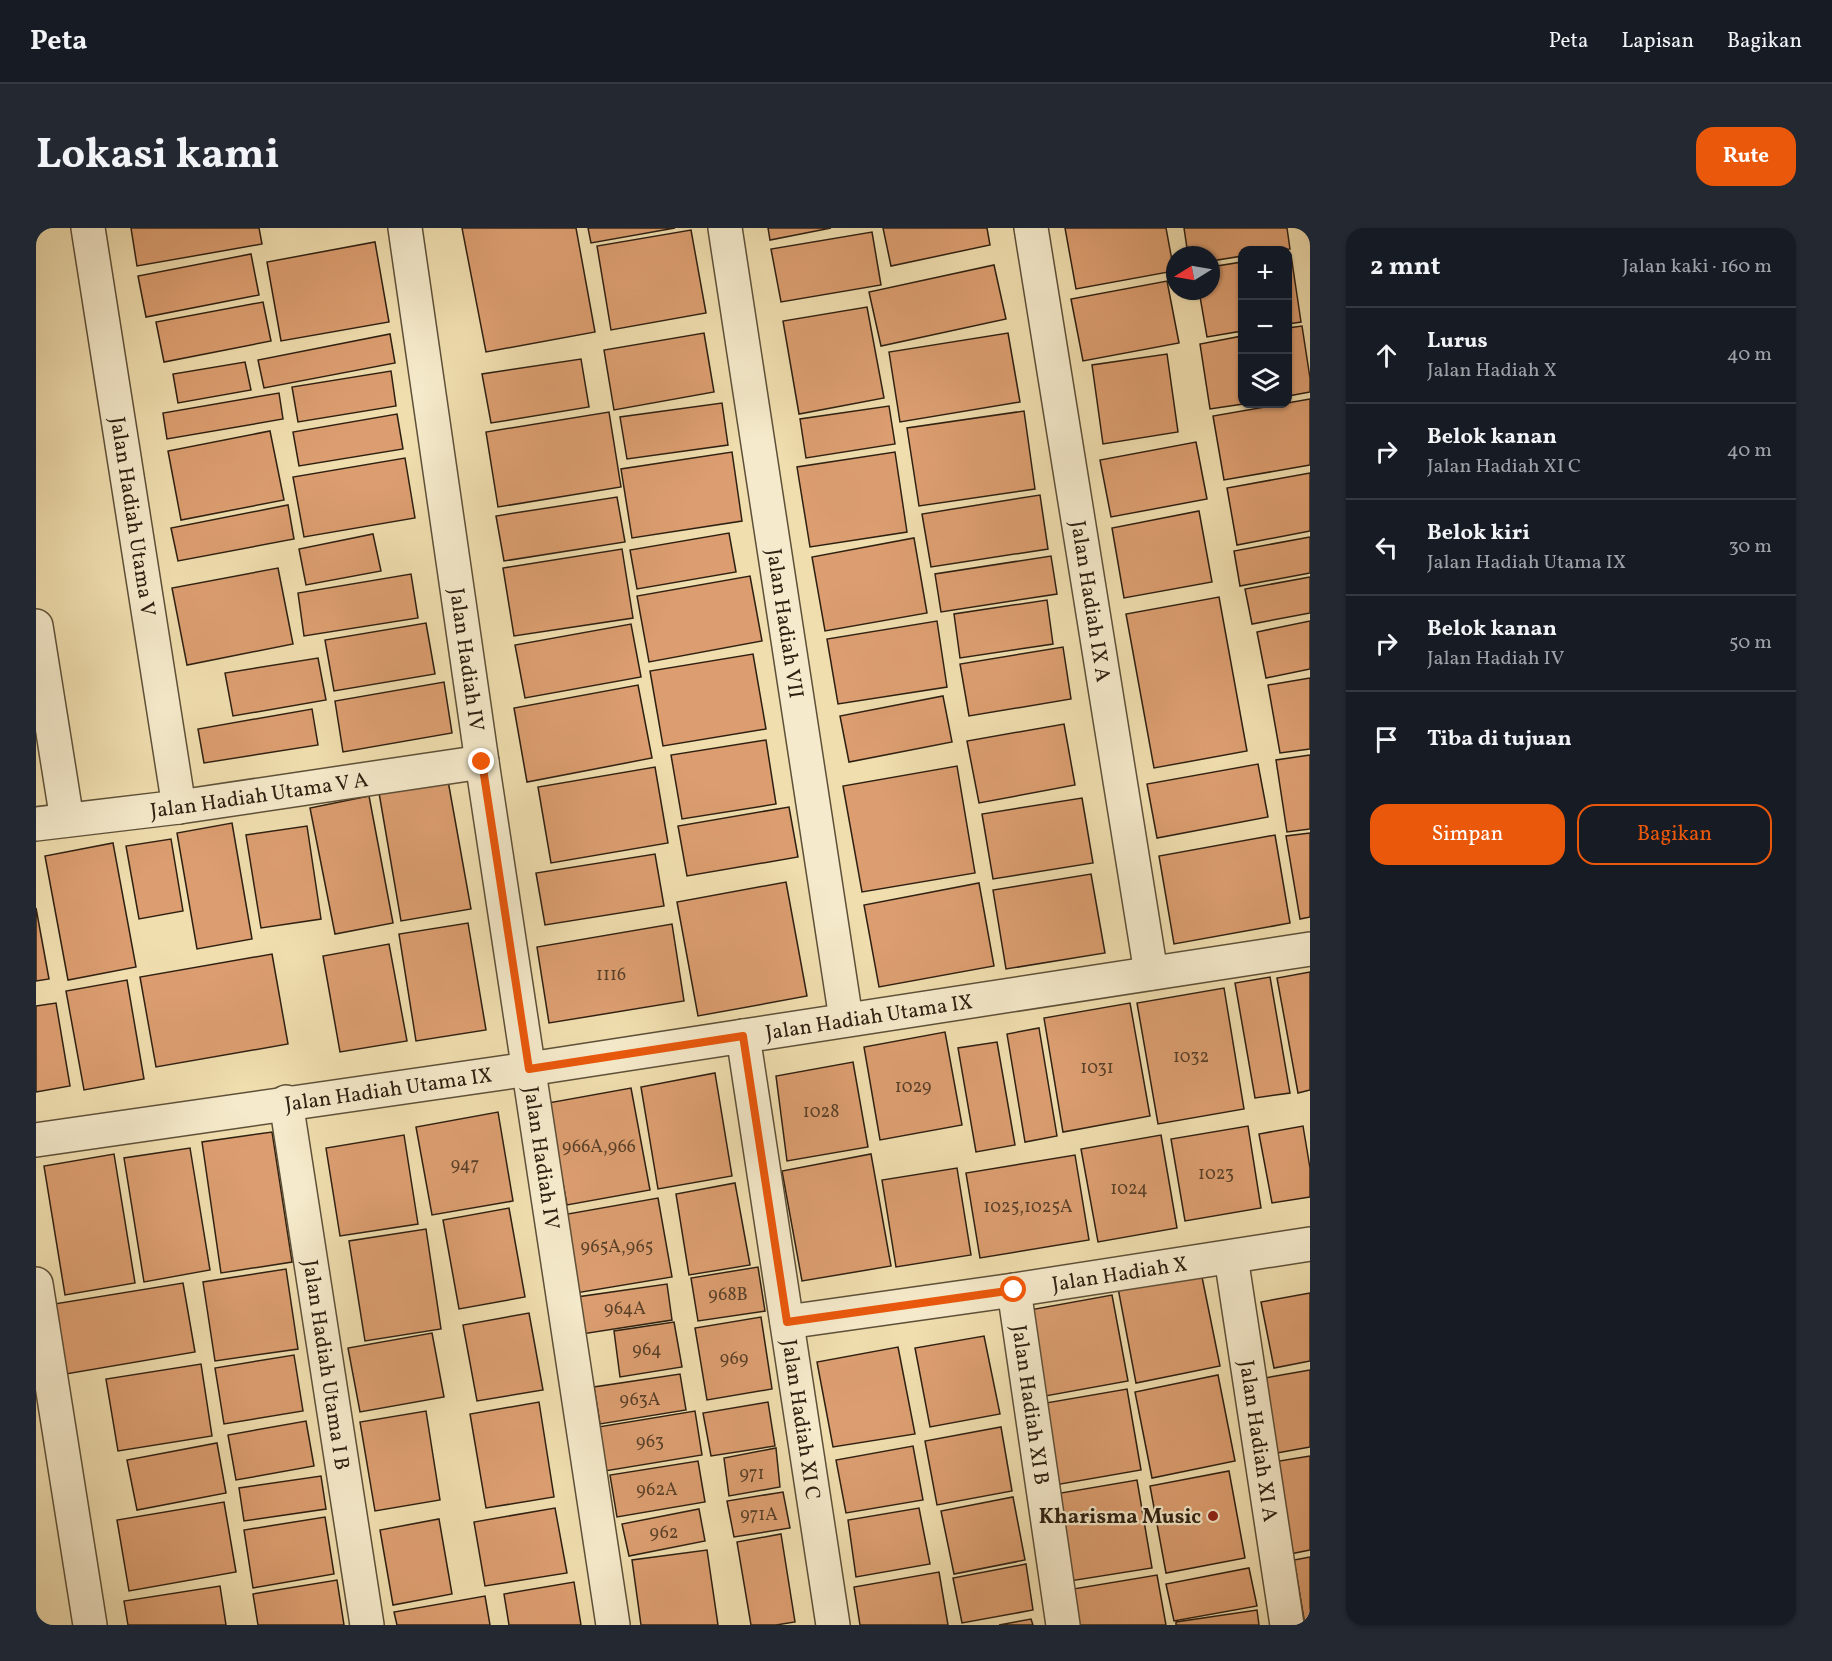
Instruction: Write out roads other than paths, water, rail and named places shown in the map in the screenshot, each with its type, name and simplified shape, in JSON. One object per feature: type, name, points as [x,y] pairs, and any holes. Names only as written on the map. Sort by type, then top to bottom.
[{"type":"street","name":"Jalan Hadiah Utama V","points":[[88,228],[179,807]]},
{"type":"street","name":"Jalan Hadiah IV","points":[[405,228],[482,762],[614,1625]]},
{"type":"street","name":"Jalan Hadiah VII","points":[[725,228],[846,1019]]},
{"type":"street","name":"Jalan Hadiah IX A","points":[[1031,228],[1151,973]]},
{"type":"street","points":[[36,626],[51,822]]},
{"type":"street","name":"Jalan Hadiah Utama V A","points":[[51,822],[179,807],[482,762]]},
{"type":"street","name":"Jalan Hadiah Utama IX","points":[[36,1140],[286,1102],[529,1069],[1310,949]]},
{"type":"street","name":"Jalan Hadiah XI C","points":[[743,1036],[833,1625]]},
{"type":"street","name":"Jalan Hadiah Utama I B","points":[[286,1102],[367,1625]]},
{"type":"street","name":"Jalan Hadiah X","points":[[787,1322],[1014,1290],[1310,1244]]},
{"type":"street","name":"Jalan Hadiah XI A","points":[[1231,1257],[1287,1625]]},
{"type":"street","points":[[36,1284],[90,1625]]},
{"type":"street","name":"Jalan Hadiah XI B","points":[[1014,1290],[1063,1625]]},
{"type":"place","name":"Kharisma Music","points":[[1213,1516]]}]
